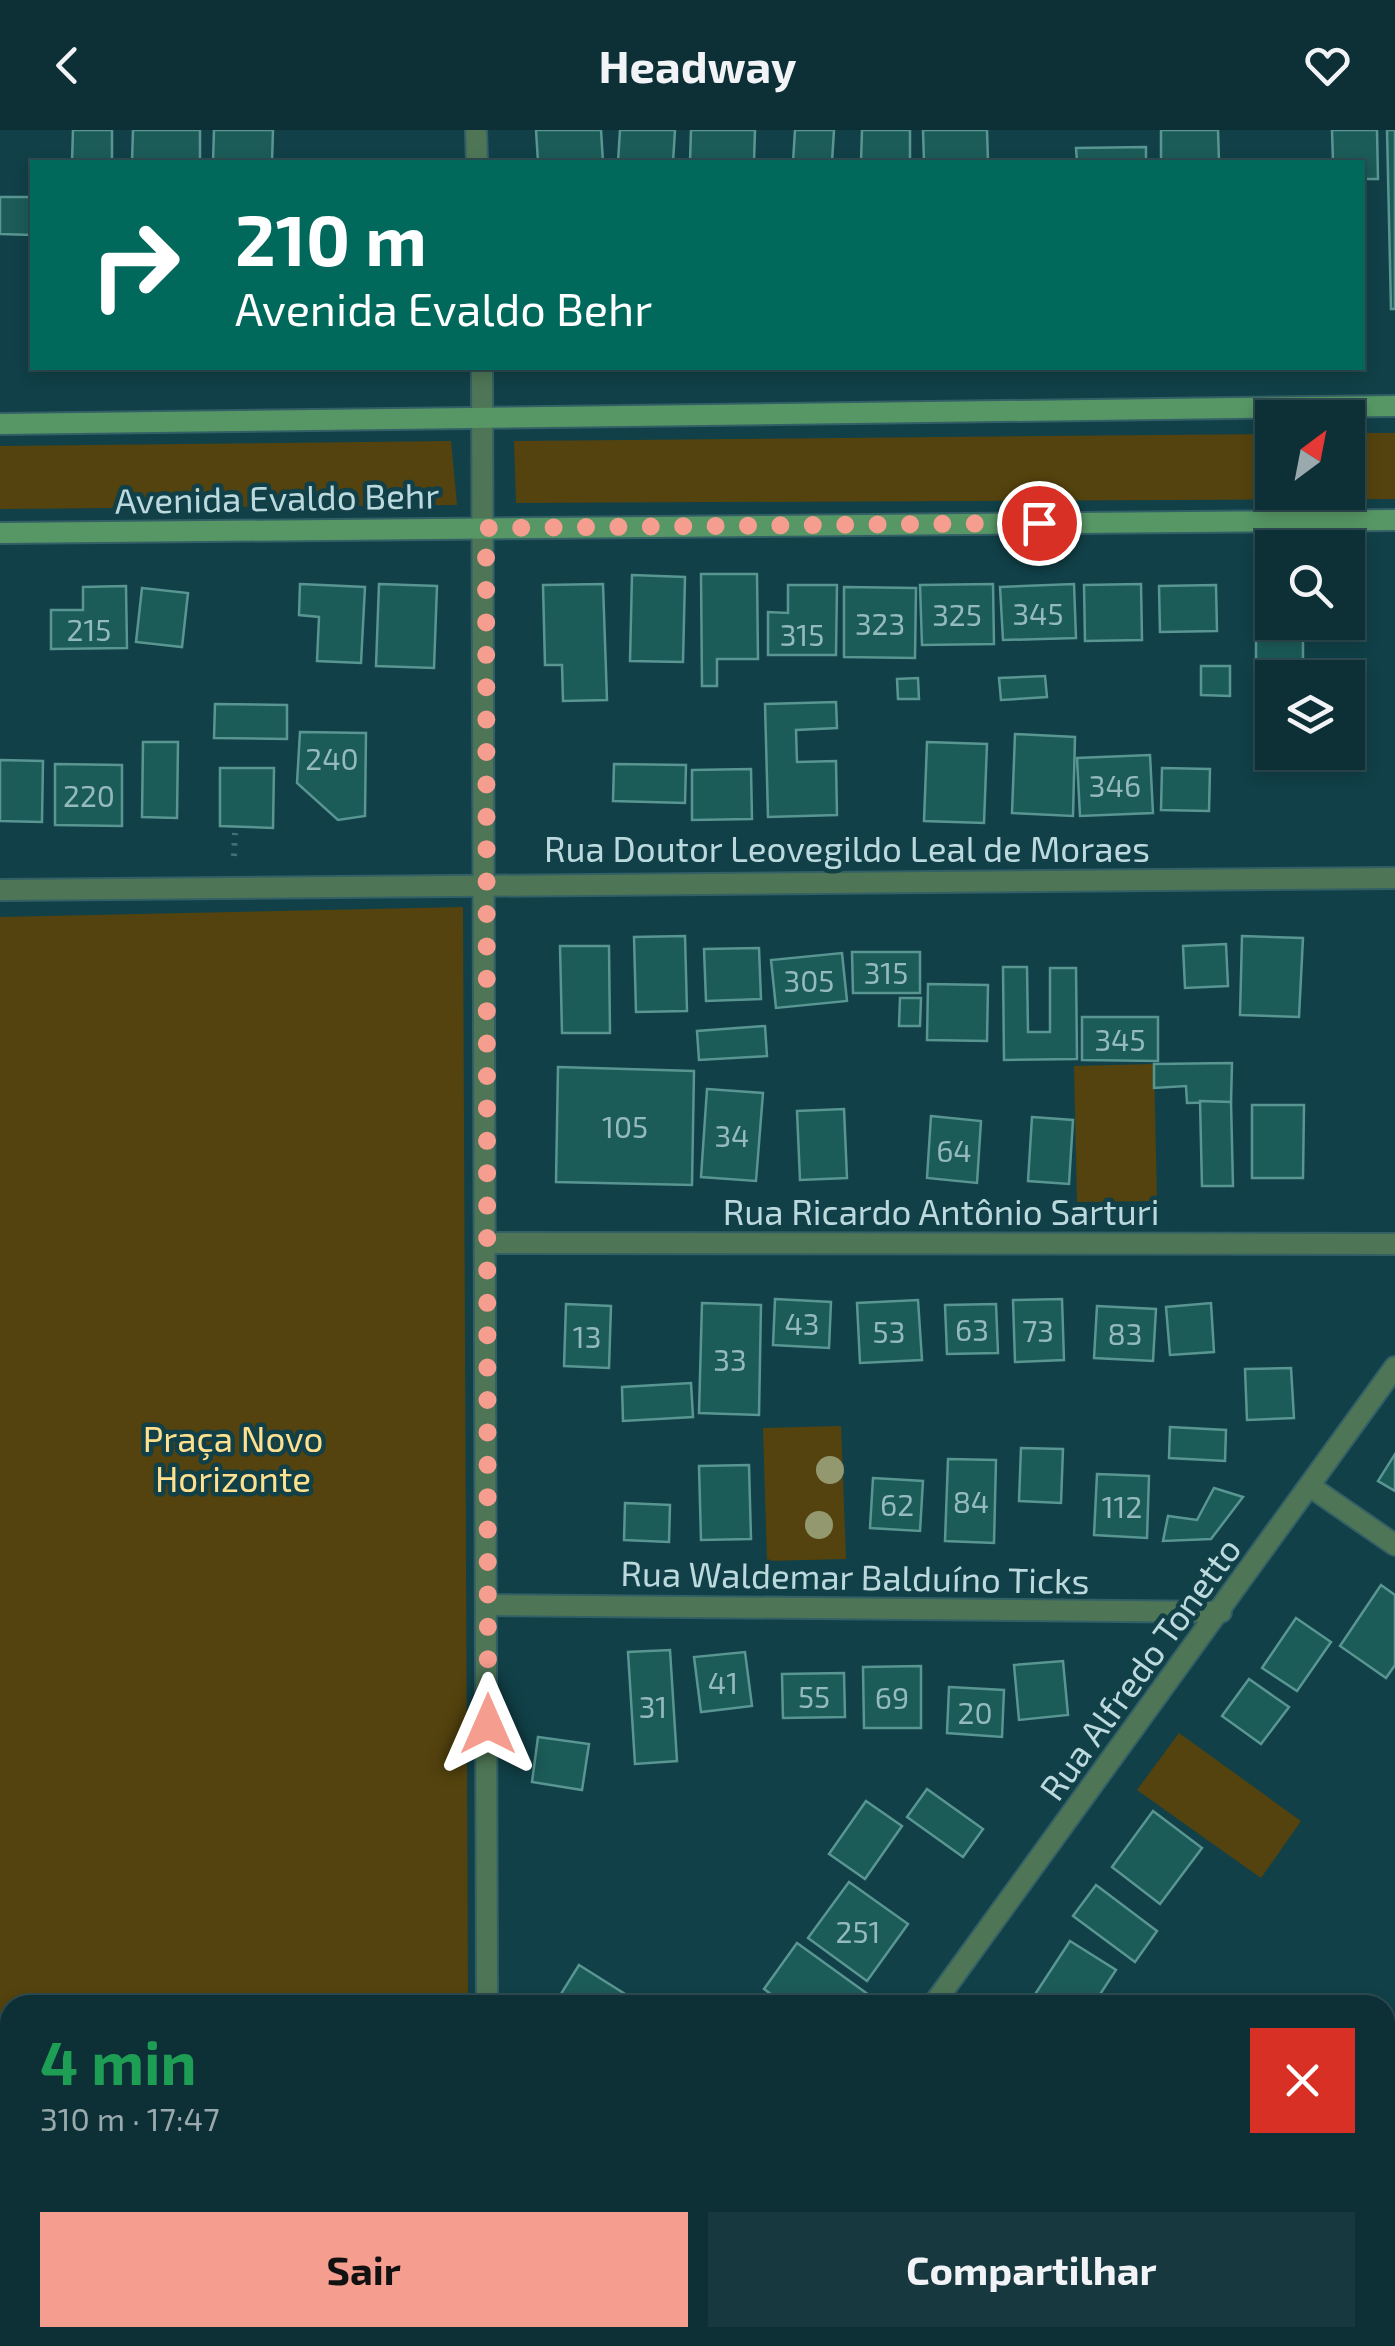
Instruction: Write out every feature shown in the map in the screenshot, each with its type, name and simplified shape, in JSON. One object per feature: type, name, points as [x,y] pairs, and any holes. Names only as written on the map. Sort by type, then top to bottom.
[{"type":"street","points":[[476,130],[476,160]]},
{"type":"street","points":[[482,370],[486,528],[487,1995]]},
{"type":"street","points":[[0,424],[1395,406]]},
{"type":"street","name":"Avenida Evaldo Behr","points":[[0,532],[1395,520]]},
{"type":"street","name":"Rua Doutor Leovegildo Leal de Moraes","points":[[0,890],[1395,878]]},
{"type":"street","name":"Rua Ricardo Antônio Sarturi","points":[[487,1243],[1395,1244]]},
{"type":"street","name":"Rua Alfredo Tonetto","points":[[940,1995],[1395,1367]]},
{"type":"street","points":[[1310,1488],[1395,1545]]},
{"type":"street","name":"Rua Waldemar Balduíno Ticks","points":[[488,1605],[1221,1612]]},
{"type":"path","points":[[234,856],[236,833]]},
{"type":"green space","points":[[1365,433],[1395,433],[1395,499],[1365,499]]},
{"type":"green space","points":[[1255,434],[1255,500],[516,503],[514,441]]},
{"type":"green space","points":[[451,441],[457,505],[0,509],[0,446]]},
{"type":"green space","name":"Praça Novo Horizonte","points":[[463,907],[468,1995],[0,1995],[0,917]]},
{"type":"green space","points":[[1154,1064],[1157,1201],[1077,1202],[1074,1066]]},
{"type":"green space","points":[[841,1426],[846,1559],[767,1561],[763,1428]]},
{"type":"green space","points":[[1179,1733],[1301,1821],[1261,1878],[1137,1790]]},
{"type":"building","points":[[73,130],[112,130],[112,160],[72,160]]},
{"type":"building","points":[[133,130],[200,130],[200,160],[132,160]]},
{"type":"building","points":[[214,130],[273,130],[272,160],[213,160]]},
{"type":"building","points":[[536,130],[601,130],[603,160],[538,160]]},
{"type":"building","points":[[620,130],[675,130],[673,160],[618,160]]},
{"type":"building","points":[[691,130],[755,130],[754,160],[690,160]]},
{"type":"building","points":[[795,130],[834,130],[832,160],[793,160]]},
{"type":"building","points":[[862,130],[910,130],[910,160],[861,160]]},
{"type":"building","points":[[923,130],[987,130],[988,160],[924,160]]},
{"type":"building","points":[[1161,130],[1218,130],[1219,160],[1161,160]]},
{"type":"building","points":[[1332,130],[1377,130],[1378,179],[1365,179],[1365,160],[1333,160]]},
{"type":"building","points":[[1387,130],[1395,130],[1395,309],[1391,309]]},
{"type":"building","points":[[1146,147],[1146,160],[1077,160],[1076,148]]},
{"type":"building","points":[[0,197],[30,197],[30,235],[0,234]]},
{"type":"building","points":[[701,574],[757,574],[758,659],[717,659],[717,686],[702,686]]},
{"type":"building","points":[[632,575],[685,577],[683,662],[630,661]]},
{"type":"building","points":[[300,584],[365,587],[361,663],[317,661],[319,617],[299,615]]},
{"type":"building","points":[[379,584],[437,586],[434,668],[376,666]]},
{"type":"building","points":[[603,584],[607,700],[563,701],[562,665],[545,665],[543,585]]},
{"type":"building","points":[[993,584],[994,644],[922,645],[920,585]]},
{"type":"building","points":[[1074,584],[1076,638],[1003,640],[1000,587]]},
{"type":"building","points":[[1141,584],[1142,640],[1085,641],[1084,585]]},
{"type":"building","points":[[788,585],[837,585],[836,655],[768,655],[768,612],[788,613]]},
{"type":"building","points":[[1216,585],[1217,631],[1160,632],[1159,586]]},
{"type":"building","points":[[126,586],[127,648],[51,649],[51,610],[83,610],[83,587]]},
{"type":"building","points":[[844,587],[916,588],[915,658],[844,657]]},
{"type":"building","points":[[142,588],[188,593],[182,647],[136,642]]},
{"type":"building","points":[[1256,640],[1303,640],[1303,660],[1256,660]]},
{"type":"building","points":[[1201,666],[1230,666],[1230,696],[1201,695]]},
{"type":"building","points":[[1045,676],[1047,697],[1001,700],[999,678]]},
{"type":"building","points":[[918,678],[919,699],[898,699],[897,679]]},
{"type":"building","points":[[836,702],[837,728],[796,730],[797,762],[836,761],[837,815],[768,817],[765,704]]},
{"type":"building","points":[[215,704],[287,705],[287,739],[214,738]]},
{"type":"building","points":[[300,732],[366,733],[365,816],[338,820],[297,783]]},
{"type":"building","points":[[1015,734],[1075,737],[1073,816],[1012,813]]},
{"type":"building","points":[[143,742],[178,742],[177,818],[142,817]]},
{"type":"building","points":[[927,742],[987,744],[984,823],[924,821]]},
{"type":"building","points":[[1150,755],[1153,813],[1080,816],[1077,758]]},
{"type":"building","points":[[0,760],[43,761],[42,822],[0,821]]},
{"type":"building","points":[[55,764],[122,765],[122,826],[55,825]]},
{"type":"building","points":[[614,764],[686,765],[685,803],[613,801]]},
{"type":"building","points":[[220,768],[274,768],[273,828],[220,826]]},
{"type":"building","points":[[1162,768],[1210,769],[1209,811],[1161,810]]},
{"type":"building","points":[[751,769],[752,819],[692,820],[692,770]]},
{"type":"building","points":[[685,936],[687,1011],[636,1012],[634,937]]},
{"type":"building","points":[[1242,936],[1303,938],[1299,1017],[1240,1015]]},
{"type":"building","points":[[1226,944],[1228,986],[1185,988],[1183,946]]},
{"type":"building","points":[[560,946],[609,946],[610,1033],[562,1033]]},
{"type":"building","points":[[759,948],[761,999],[706,1001],[704,949]]},
{"type":"building","points":[[852,952],[920,952],[920,993],[853,993]]},
{"type":"building","points":[[842,953],[847,1001],[776,1008],[771,960]]},
{"type":"building","points":[[1003,967],[1027,967],[1028,1032],[1050,1032],[1050,968],[1076,968],[1077,1059],[1004,1060]]},
{"type":"building","points":[[928,984],[988,985],[987,1041],[927,1040]]},
{"type":"building","points":[[900,998],[921,998],[920,1026],[899,1026]]},
{"type":"building","points":[[1082,1017],[1158,1017],[1158,1061],[1082,1060]]},
{"type":"building","points":[[765,1026],[767,1056],[699,1060],[697,1031]]},
{"type":"building","points":[[1232,1063],[1231,1102],[1187,1103],[1186,1086],[1154,1088],[1154,1064]]},
{"type":"building","points":[[558,1067],[694,1071],[692,1185],[556,1182]]},
{"type":"building","points":[[707,1089],[763,1093],[756,1181],[701,1177]]},
{"type":"building","points":[[1200,1101],[1231,1102],[1233,1186],[1202,1186]]},
{"type":"building","points":[[1252,1105],[1304,1105],[1303,1178],[1252,1178]]},
{"type":"building","points":[[844,1109],[847,1178],[800,1180],[797,1111]]},
{"type":"building","points":[[931,1116],[981,1121],[977,1183],[927,1178]]},
{"type":"building","points":[[1032,1117],[1073,1120],[1069,1184],[1028,1181]]},
{"type":"building","points":[[775,1299],[831,1302],[829,1348],[773,1345]]},
{"type":"building","points":[[1062,1299],[1064,1360],[1015,1362],[1013,1300]]},
{"type":"building","points":[[918,1300],[922,1360],[860,1363],[857,1303]]},
{"type":"building","points":[[702,1303],[761,1305],[759,1415],[699,1413]]},
{"type":"building","points":[[1211,1303],[1214,1352],[1170,1355],[1166,1307]]},
{"type":"building","points":[[566,1304],[611,1306],[609,1368],[564,1366]]},
{"type":"building","points":[[996,1304],[998,1353],[947,1354],[945,1305]]},
{"type":"building","points":[[1097,1306],[1156,1309],[1153,1361],[1094,1358]]},
{"type":"building","points":[[1291,1368],[1294,1418],[1247,1420],[1245,1369]]},
{"type":"building","points":[[691,1383],[693,1417],[623,1421],[622,1387]]},
{"type":"building","points":[[1170,1427],[1226,1430],[1225,1461],[1169,1458]]},
{"type":"building","points":[[1021,1448],[1063,1449],[1061,1503],[1019,1501]]},
{"type":"building","points":[[1395,1454],[1395,1491],[1378,1481]]},
{"type":"building","points":[[948,1459],[996,1460],[994,1543],[945,1541]]},
{"type":"building","points":[[749,1465],[751,1539],[701,1540],[699,1466]]},
{"type":"building","points":[[1097,1474],[1149,1476],[1147,1538],[1094,1535]]},
{"type":"building","points":[[873,1478],[923,1481],[920,1531],[870,1528]]},
{"type":"building","points":[[1214,1488],[1243,1497],[1211,1539],[1163,1541],[1168,1516],[1197,1520]]},
{"type":"building","points":[[625,1503],[670,1505],[669,1542],[624,1540]]},
{"type":"building","points":[[1381,1585],[1395,1595],[1395,1665],[1386,1678],[1340,1646]]},
{"type":"building","points":[[1296,1618],[1331,1642],[1297,1691],[1262,1668]]},
{"type":"building","points":[[670,1650],[677,1761],[635,1764],[628,1652]]},
{"type":"building","points":[[745,1652],[752,1706],[701,1712],[694,1657]]},
{"type":"building","points":[[1063,1661],[1068,1715],[1019,1720],[1014,1665]]},
{"type":"building","points":[[921,1666],[921,1728],[864,1728],[863,1667]]},
{"type":"building","points":[[844,1673],[845,1717],[783,1718],[782,1674]]},
{"type":"building","points":[[1249,1679],[1289,1707],[1261,1744],[1222,1716]]},
{"type":"building","points":[[949,1687],[1004,1690],[1002,1737],[947,1733]]},
{"type":"building","points":[[538,1737],[589,1744],[582,1790],[532,1782]]},
{"type":"building","points":[[927,1789],[983,1829],[963,1857],[907,1817]]},
{"type":"building","points":[[866,1801],[902,1826],[865,1879],[829,1854]]},
{"type":"building","points":[[1153,1811],[1202,1848],[1160,1904],[1112,1867]]},
{"type":"building","points":[[849,1882],[908,1924],[867,1981],[808,1938]]},
{"type":"building","points":[[1096,1885],[1157,1931],[1135,1962],[1073,1916]]},
{"type":"building","points":[[1070,1941],[1116,1970],[1100,1995],[1035,1995]]},
{"type":"building","points":[[797,1943],[869,1995],[772,1995],[764,1989]]},
{"type":"building","points":[[579,1965],[627,1995],[560,1995]]},
{"type":"route","points":[[488,1724],[486,528],[1039,523]]}]
